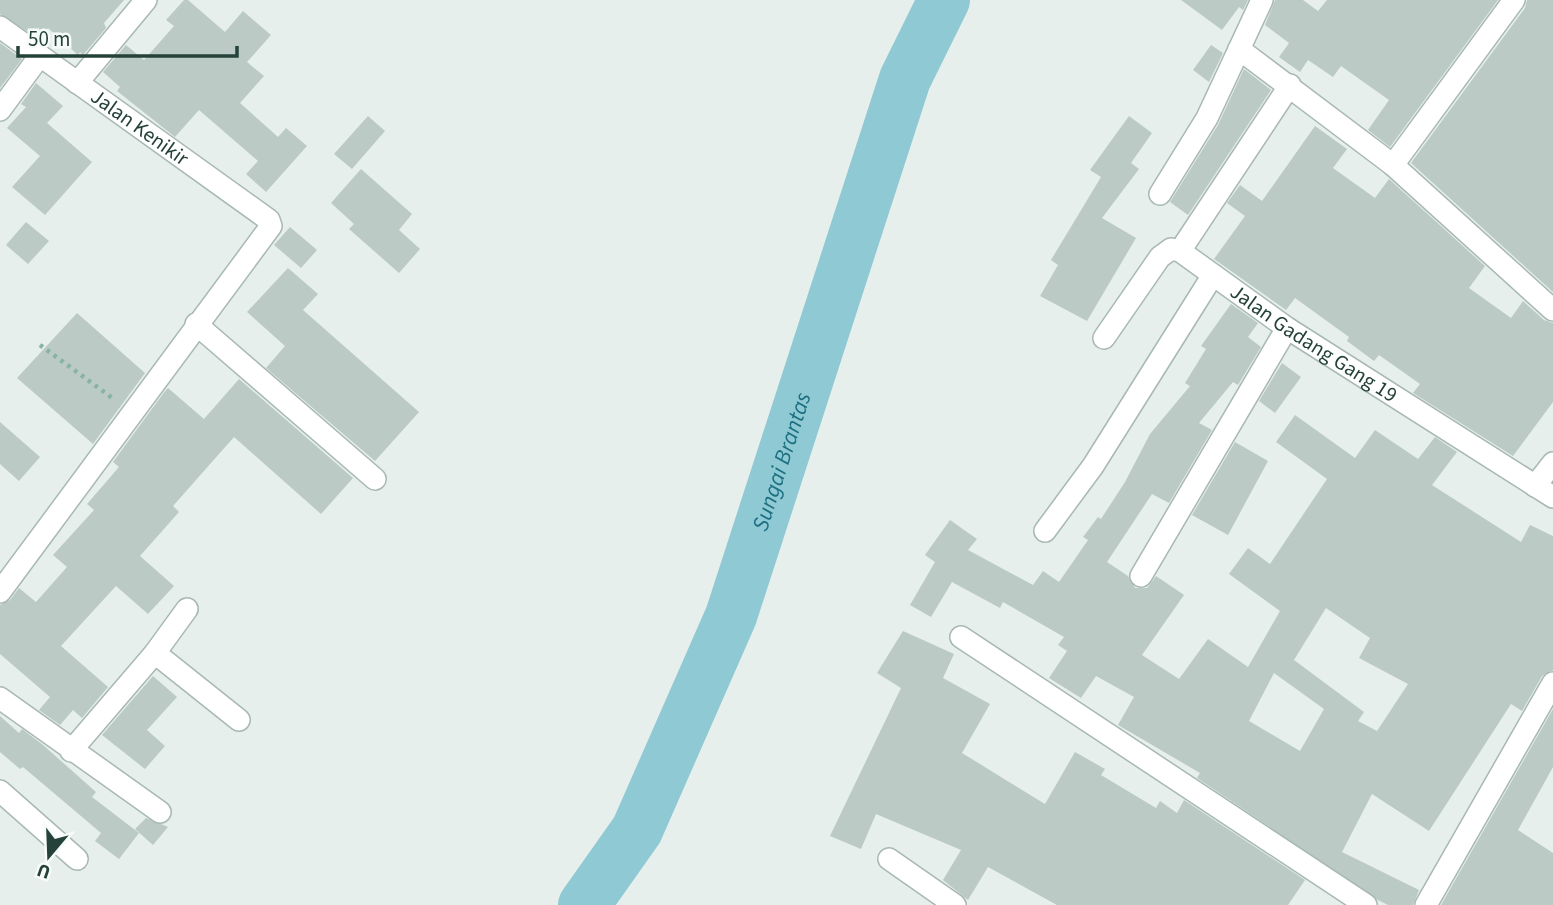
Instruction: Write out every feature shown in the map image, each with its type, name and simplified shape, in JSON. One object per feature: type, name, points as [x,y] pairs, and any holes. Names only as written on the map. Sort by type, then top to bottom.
[{"type":"street","points":[[77,83],[146,0]]},
{"type":"street","points":[[1160,194],[1192,146],[1262,0]]},
{"type":"street","points":[[1393,165],[1514,0]]},
{"type":"street","name":"Jalan Kenikir","points":[[0,27],[269,220],[268,231],[196,324]]},
{"type":"street","points":[[1239,49],[1393,165],[1553,310]]},
{"type":"street","points":[[0,110],[39,57]]},
{"type":"street","points":[[1104,338],[1160,257],[1171,248],[1180,251],[1290,85]]},
{"type":"street","name":"Jalan Gadang Gang 19","points":[[1180,251],[1287,327],[1445,425],[1544,492]]},
{"type":"street","points":[[1045,531],[1093,466],[1213,275]]},
{"type":"street","points":[[0,593],[196,324],[375,479]]},
{"type":"street","points":[[1141,576],[1287,327]]},
{"type":"street","points":[[1544,492],[1553,463]]},
{"type":"street","points":[[71,751],[155,653],[187,609]]},
{"type":"street","points":[[961,637],[1366,905]]},
{"type":"street","points":[[155,653],[239,720]]},
{"type":"street","points":[[1426,905],[1553,682]]},
{"type":"street","points":[[0,698],[160,812]]},
{"type":"street","points":[[0,791],[78,859]]},
{"type":"street","points":[[889,859],[954,905]]},
{"type":"path","points":[[40,345],[133,412]]},
{"type":"building","points":[[0,0],[124,0],[104,23],[106,28],[83,55],[80,52],[78,55],[48,28],[39,39],[0,14]]},
{"type":"building","points":[[184,0],[188,0],[225,32],[243,11],[271,35],[247,62],[264,76],[240,103],[278,137],[286,128],[307,146],[266,192],[246,174],[258,161],[199,110],[175,137],[117,91],[120,87],[103,72],[126,45],[144,60],[174,26],[166,20]]},
{"type":"building","points":[[1181,0],[1248,0],[1243,10],[1239,7],[1222,30]]},
{"type":"building","points":[[1275,0],[1303,0],[1318,11],[1327,0],[1498,0],[1390,147],[1368,130],[1389,100],[1341,66],[1333,77],[1308,60],[1300,72],[1279,57],[1289,43],[1265,25]]},
{"type":"building","points":[[1527,0],[1553,0],[1553,292],[1411,163],[1525,8]]},
{"type":"building","points":[[0,43],[22,59],[0,88]]},
{"type":"building","points":[[1211,45],[1223,53],[1209,82],[1193,70]]},
{"type":"building","points":[[1244,69],[1271,90],[1188,215],[1170,202],[1218,125]]},
{"type":"building","points":[[36,83],[63,106],[47,123],[92,162],[45,215],[12,187],[40,156],[7,128],[26,107],[21,104]]},
{"type":"building","points":[[368,116],[385,131],[352,169],[334,154]]},
{"type":"building","points":[[1129,116],[1152,133],[1131,163],[1139,169],[1102,218],[1136,238],[1087,321],[1040,296],[1058,265],[1051,260],[1101,177],[1090,170]]},
{"type":"building","points":[[1315,126],[1347,149],[1333,168],[1375,198],[1389,179],[1485,266],[1469,288],[1511,318],[1523,301],[1544,320],[1553,323],[1553,402],[1513,456],[1413,393],[1420,384],[1379,355],[1374,361],[1347,341],[1349,337],[1295,298],[1286,310],[1214,259],[1245,216],[1227,203],[1240,185],[1262,201]]},
{"type":"building","points":[[361,169],[412,214],[399,230],[420,249],[399,273],[349,229],[354,224],[331,203]]},
{"type":"building","points":[[26,222],[49,241],[28,264],[6,245]]},
{"type":"building","points":[[290,227],[317,250],[301,268],[274,245]]},
{"type":"building","points":[[288,268],[318,294],[303,310],[419,412],[375,461],[266,368],[285,346],[247,312]]},
{"type":"building","points":[[1231,304],[1258,323],[1248,337],[1261,347],[1238,385],[1233,382],[1199,423],[1212,430],[1169,503],[1152,494],[1107,562],[1128,576],[1135,588],[1147,588],[1156,576],[1184,595],[1142,655],[1179,679],[1208,639],[1248,667],[1280,611],[1229,574],[1248,548],[1270,564],[1327,479],[1276,442],[1295,415],[1355,458],[1375,430],[1418,459],[1435,437],[1457,452],[1432,485],[1521,542],[1530,525],[1553,536],[1553,670],[1542,676],[1522,711],[1511,704],[1429,831],[1372,794],[1342,852],[1419,890],[1413,905],[1388,905],[1378,900],[1197,778],[1200,773],[1118,725],[1134,697],[1096,676],[1081,698],[1049,678],[1067,651],[1058,645],[1064,637],[1003,602],[1000,608],[952,582],[931,617],[910,605],[935,562],[925,555],[950,520],[977,539],[968,550],[1033,585],[1043,571],[1059,582],[1088,540],[1083,537],[1098,517],[1101,519],[1125,482],[1150,434],[1190,386],[1185,383],[1206,349],[1201,346]],"holes":[[[1326,608],[1370,638],[1359,658],[1408,684],[1377,731],[1358,721],[1364,712],[1294,660]],[[1274,673],[1324,709],[1300,751],[1249,721]]]},
{"type":"building","points":[[77,313],[145,373],[93,444],[17,378]]},
{"type":"building","points":[[1282,363],[1301,377],[1275,413],[1259,401]]},
{"type":"building","points":[[239,379],[353,478],[321,514],[234,437],[173,506],[179,512],[140,556],[174,586],[148,614],[116,586],[61,646],[108,687],[82,718],[73,710],[60,725],[39,710],[50,697],[0,654],[0,605],[10,600],[19,588],[36,602],[67,567],[53,555],[94,510],[87,504],[119,467],[113,462],[168,388],[204,419]]},
{"type":"building","points":[[0,422],[40,457],[19,481],[0,464]]},
{"type":"building","points":[[1235,442],[1268,461],[1228,535],[1192,515]]},
{"type":"building","points":[[903,631],[954,654],[943,678],[990,704],[962,753],[1045,804],[1075,752],[1105,769],[1101,775],[1156,808],[1160,801],[1177,813],[1184,800],[1305,880],[1288,905],[1057,905],[988,867],[968,900],[943,880],[961,850],[876,814],[861,849],[830,836],[901,688],[877,673]]},
{"type":"building","points":[[153,676],[177,697],[147,730],[165,746],[145,769],[102,735]]},
{"type":"building","points":[[1553,709],[1553,767],[1518,830],[1553,853],[1553,905],[1441,905]]},
{"type":"building","points":[[0,716],[19,733],[22,729],[43,745],[96,792],[92,797],[139,833],[119,859],[95,841],[101,833],[23,767],[20,769],[0,752]]},
{"type":"building","points":[[146,818],[168,827],[153,845],[135,829]]},
{"type":"waterway","name":"Sungai Brantas","points":[[584,905],[637,830],[731,616],[905,79],[944,0]]}]
